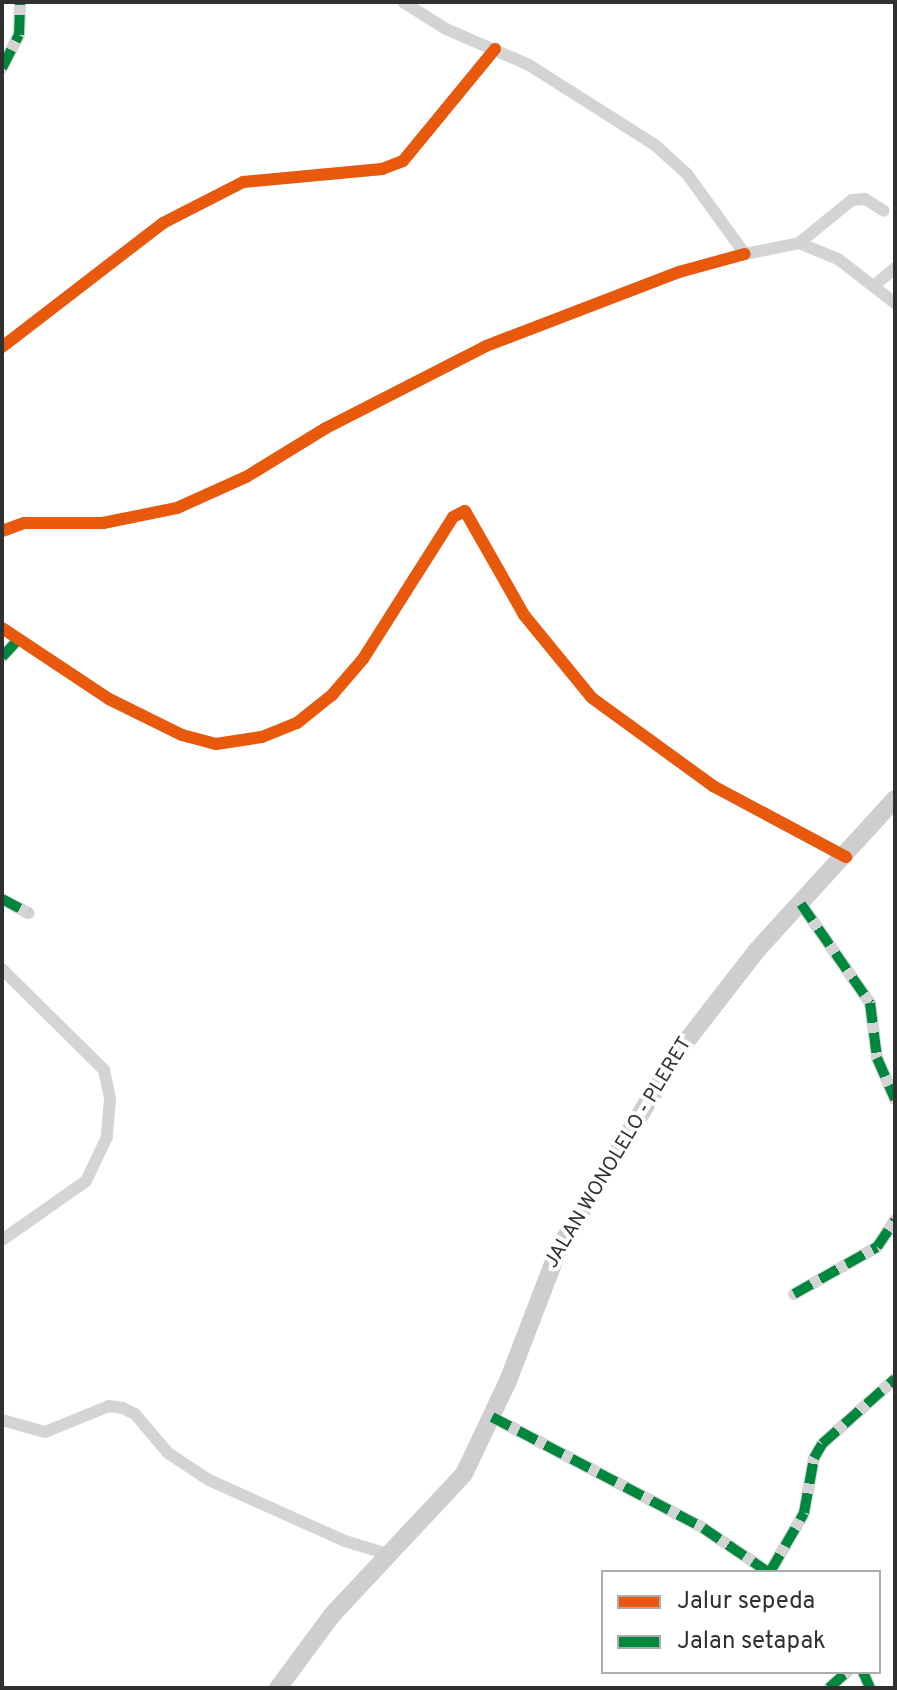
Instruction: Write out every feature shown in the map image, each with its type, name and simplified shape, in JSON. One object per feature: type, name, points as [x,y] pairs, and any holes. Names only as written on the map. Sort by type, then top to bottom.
[{"type":"main road","name":"JALAN WONOLELO - PLERET","points":[[278,1688],[296,1658],[387,1554],[415,1531],[464,1474],[492,1417],[559,1248],[662,1077],[711,1004],[895,799]]},
{"type":"street","points":[[2,68],[19,35],[20,2]]},
{"type":"street","points":[[403,2],[446,29],[495,49],[655,145],[687,174],[745,254]]},
{"type":"street","points":[[2,347],[163,223],[243,182],[382,169],[403,161],[495,49]]},
{"type":"street","points":[[2,531],[24,523],[103,523],[177,508],[246,477],[326,428],[486,346],[679,272],[799,243],[852,200],[865,199],[884,211]]},
{"type":"street","points":[[799,243],[838,259],[876,284],[895,303]]},
{"type":"street","points":[[876,284],[895,268]]},
{"type":"street","points":[[2,628],[109,699],[182,735],[216,744],[262,737],[297,723],[332,695],[363,659],[453,517],[465,511],[524,615],[592,698],[713,786],[846,857]]},
{"type":"street","points":[[2,657],[19,639]]},
{"type":"street","points":[[2,899],[28,913]]},
{"type":"street","points":[[801,904],[870,1003],[877,1058],[895,1099]]},
{"type":"street","points":[[2,969],[104,1070],[110,1099],[107,1137],[86,1181],[2,1240]]},
{"type":"street","points":[[794,1294],[877,1247],[895,1220]]},
{"type":"street","points":[[770,1570],[804,1513],[814,1458],[822,1444],[895,1379]]},
{"type":"street","points":[[2,1420],[45,1432],[109,1406],[123,1408],[135,1414],[168,1453],[209,1480],[345,1541],[387,1554]]},
{"type":"street","points":[[492,1417],[703,1528],[766,1570]]},
{"type":"street","points":[[829,1688],[845,1674]]},
{"type":"marked path","points":[[2,68],[19,35],[20,2]]},
{"type":"marked path","points":[[2,657],[19,639]]},
{"type":"marked path","points":[[2,899],[28,913]]},
{"type":"marked path","points":[[801,904],[870,1003],[877,1058],[895,1099]]},
{"type":"marked path","points":[[794,1294],[877,1247],[895,1220]]},
{"type":"marked path","points":[[771,1570],[804,1513],[814,1458],[822,1444],[895,1379]]},
{"type":"marked path","points":[[492,1417],[703,1528],[765,1570]]},
{"type":"marked path","points":[[829,1688],[845,1674]]},
{"type":"marked path","points":[[864,1674],[870,1688]]},
{"type":"cycle path","points":[[2,347],[163,223],[243,182],[382,169],[403,161],[495,49]]},
{"type":"cycle path","points":[[2,531],[24,523],[103,523],[177,508],[246,477],[326,428],[486,346],[679,272],[745,254]]},
{"type":"cycle path","points":[[2,628],[109,699],[182,735],[216,744],[262,737],[297,723],[332,695],[363,659],[453,517],[465,511],[524,615],[592,698],[713,786],[846,857]]}]
